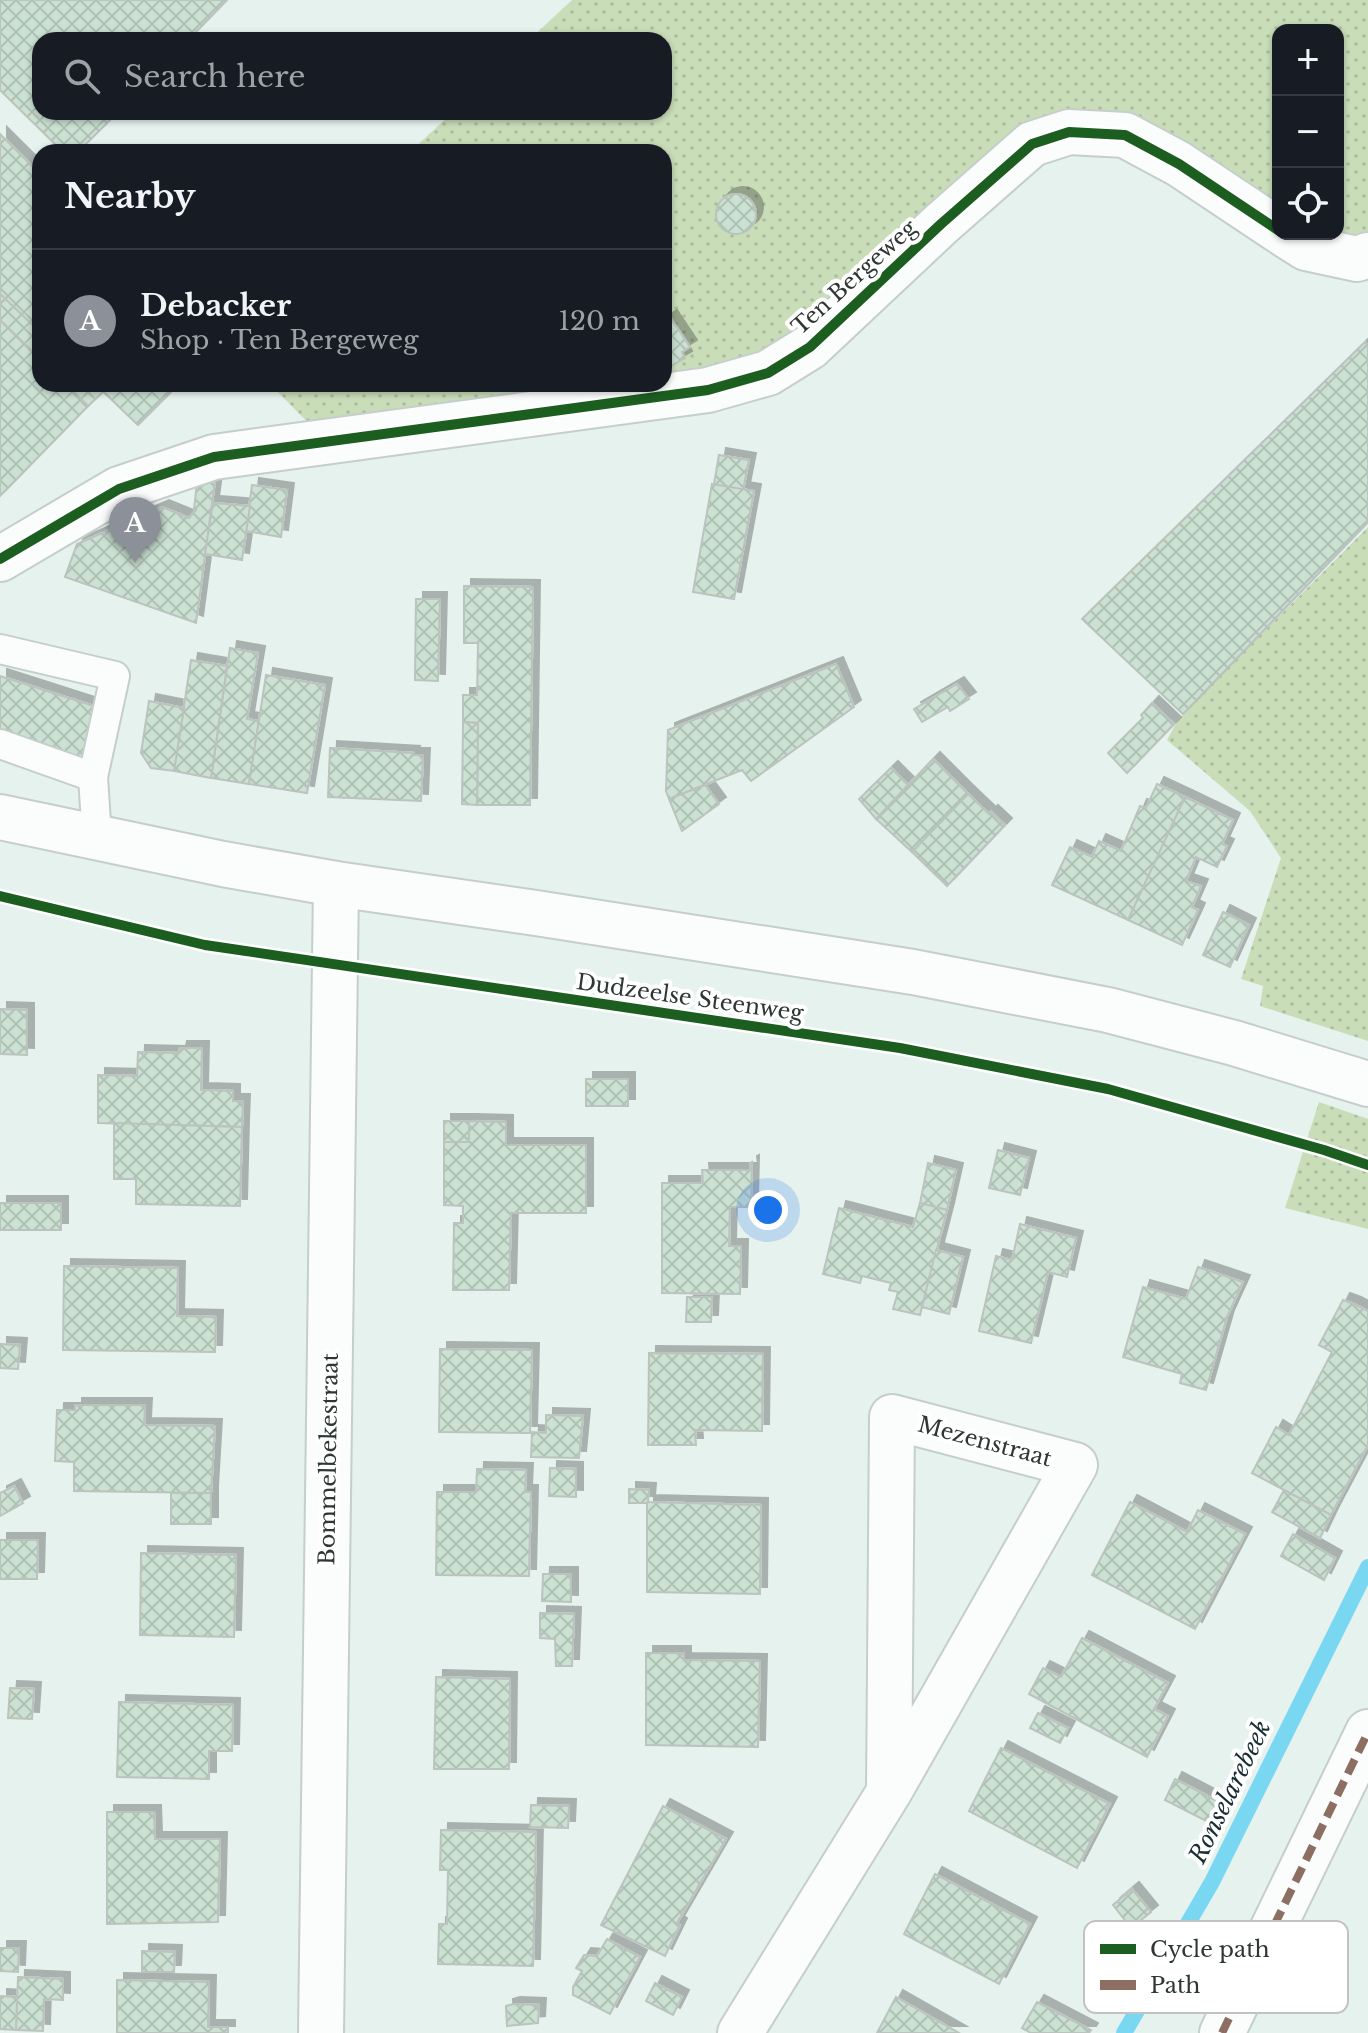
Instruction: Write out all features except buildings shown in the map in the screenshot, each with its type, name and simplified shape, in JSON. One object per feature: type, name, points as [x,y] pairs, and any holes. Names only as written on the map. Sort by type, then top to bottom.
[{"type":"street","name":"Ten Bergeweg","points":[[0,559],[119,489],[214,457],[708,390],[768,373],[810,347],[1032,144],[1069,132],[1125,135],[1179,164],[1272,226]]},
{"type":"street","points":[[1293,240],[1306,248],[1357,259],[1368,255]]},
{"type":"street","points":[[0,817],[223,864],[336,884],[913,972],[1108,1010],[1234,1043],[1368,1084]]},
{"type":"street","name":"Bommelbekestraat","points":[[321,2033],[336,884]]},
{"type":"street","name":"Mezenstraat","points":[[740,2033],[889,1792],[1075,1465],[892,1417],[889,1792]]},
{"type":"street","points":[[1276,1921],[1368,1732]]},
{"type":"street","points":[[1222,2033],[1232,2013]]},
{"type":"lane","points":[[0,649],[115,676],[93,777],[97,838]]},
{"type":"lane","points":[[0,744],[93,777]]},
{"type":"green space","points":[[572,0],[1368,0],[1368,255],[1344,238],[1344,24],[1272,24],[1272,227],[1069,132],[768,373],[672,388],[672,144],[419,144],[444,120],[672,120],[672,32],[538,32]]},
{"type":"green space","points":[[278,392],[644,392],[326,441]]},
{"type":"green space","points":[[1368,527],[1368,1041],[1260,1006],[1263,986],[1241,979],[1281,858],[1250,811],[1167,740],[1193,703]]},
{"type":"green space","points":[[1319,1102],[1368,1119],[1368,1229],[1285,1208]]},
{"type":"waterway","name":"Ronselarebeek","points":[[1189,1921],[1212,1882],[1368,1567]]},
{"type":"waterway","name":"Ronselarebeek","points":[[1124,2033],[1136,2013]]},
{"type":"marked path","points":[[1276,1921],[1368,1732]]},
{"type":"marked path","points":[[1222,2033],[1232,2013]]},
{"type":"cycle path","points":[[0,559],[119,489],[214,457],[708,390],[768,373],[810,347],[1032,144],[1069,132],[1125,135],[1179,164],[1272,226]]},
{"type":"cycle path","name":"Dudzeelse Steenweg","points":[[0,896],[205,945],[900,1048],[1108,1089],[1368,1165]]},
{"type":"place","name":"Debacker","points":[[135,563]]}]
